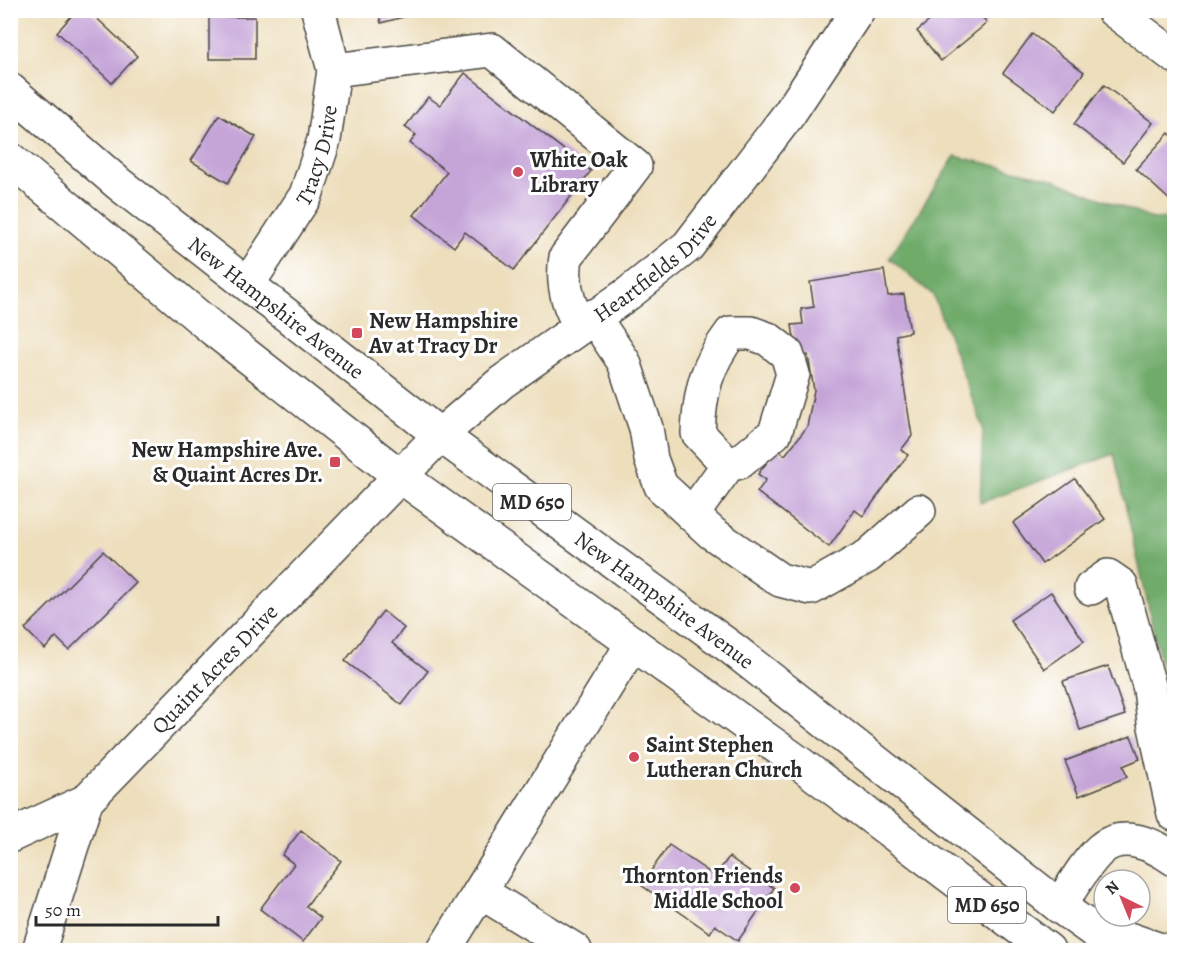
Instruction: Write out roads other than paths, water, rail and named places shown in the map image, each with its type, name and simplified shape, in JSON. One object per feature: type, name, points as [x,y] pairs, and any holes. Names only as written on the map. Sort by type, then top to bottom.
[{"type":"main road","name":"Tracy Drive","points":[[248,284],[306,195],[324,140],[334,70],[318,10]]},
{"type":"main road","name":"Heartfields Drive","points":[[400,476],[440,435],[502,382],[628,293],[688,246],[789,114],[858,10]]},
{"type":"main road","points":[[1113,10],[1174,56]]},
{"type":"main road","points":[[334,70],[492,50],[635,166],[566,257],[563,275],[573,314],[586,321],[624,362],[646,428],[651,459],[661,486],[712,533],[780,580],[811,588],[868,556],[919,511]]},
{"type":"main road","name":"New Hampshire Avenue","points":[[10,90],[119,184],[440,435],[734,650],[1077,927],[1122,951]]},
{"type":"main road","name":"MD 650","points":[[10,159],[213,329],[400,476],[927,859],[1048,951]]},
{"type":"main road","points":[[692,515],[728,465]]},
{"type":"main road","name":"Quaint Acres Drive","points":[[10,836],[86,801],[400,476]]},
{"type":"main road","points":[[1090,588],[1108,576],[1121,585],[1150,689],[1154,722],[1174,814]]},
{"type":"main road","points":[[444,951],[482,893],[633,644]]},
{"type":"main road","points":[[39,951],[86,801]]},
{"type":"main road","points":[[1054,951],[1065,941],[1074,942],[1102,848],[1130,839],[1162,850],[1174,859]]},
{"type":"main road","points":[[927,859],[951,855],[1021,904],[1077,927],[1161,951]]},
{"type":"main road","points":[[482,893],[575,951]]},
{"type":"place","name":"White Oak Library","points":[[518,172]]},
{"type":"place","name":"New Hampshire Av at Tracy Dr","points":[[357,333]]},
{"type":"place","name":"New Hampshire Ave. & Quaint Acres Dr.","points":[[335,462]]},
{"type":"place","name":"Saint Stephen Lutheran Church","points":[[634,757]]},
{"type":"place","name":"Thornton Friends Middle School","points":[[795,888]]}]
